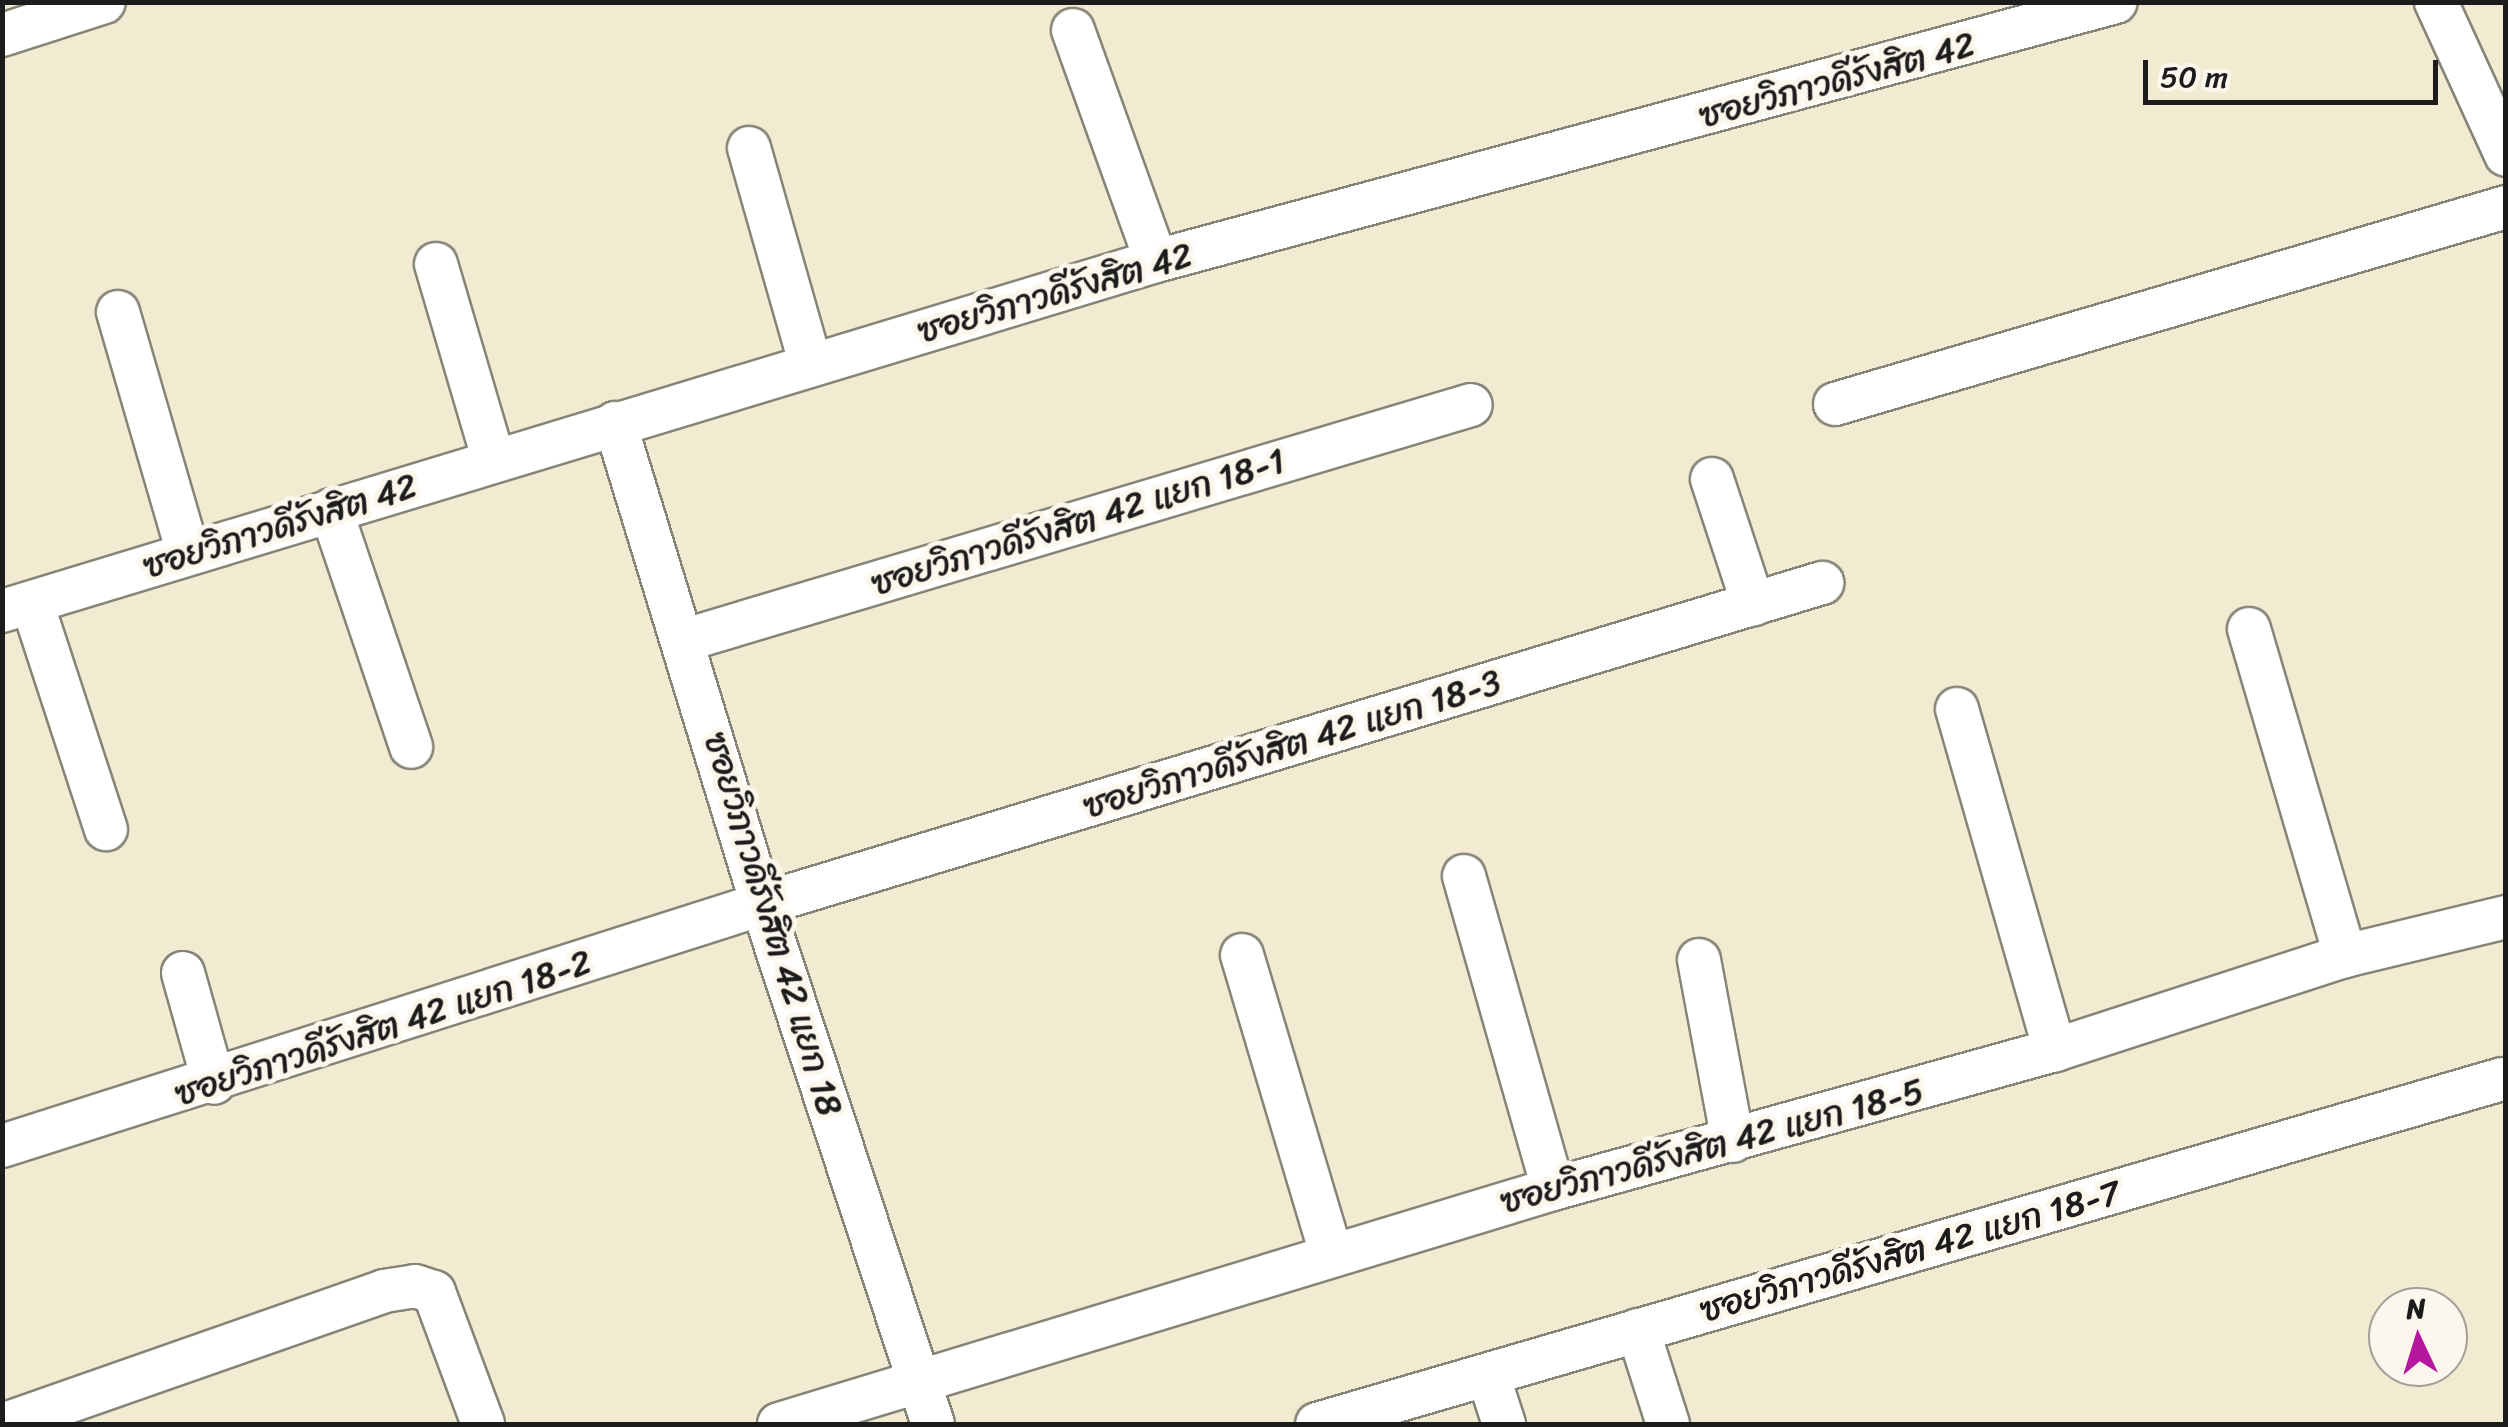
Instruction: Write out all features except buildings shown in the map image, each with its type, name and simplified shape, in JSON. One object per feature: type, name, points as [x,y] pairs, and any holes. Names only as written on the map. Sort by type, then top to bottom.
[{"type":"street","points":[[2,35],[104,2]]},
{"type":"street","name":"ซอยวิภาวดีรังสิต 42","points":[[17,607],[188,552],[1156,262],[2047,12],[2116,2]]},
{"type":"street","points":[[2436,2],[2506,155]]},
{"type":"street","points":[[1073,30],[1156,262]]},
{"type":"street","points":[[749,148],[812,365]]},
{"type":"street","points":[[1835,404],[2506,207]]},
{"type":"street","points":[[436,264],[494,460]]},
{"type":"street","points":[[118,312],[188,552]]},
{"type":"street","name":"ซอยวิภาวดีรังสิต 42 แยก 18-1","points":[[685,640],[1471,405]]},
{"type":"street","name":"ซอยวิภาวดีรังสิต 42 แยก 18","points":[[615,423],[685,640],[762,904],[933,1424]]},
{"type":"street","points":[[1712,478],[1753,604]]},
{"type":"street","points":[[331,510],[411,746]]},
{"type":"street","name":"ซอยวิภาวดีรังสิต 42 แยก 18-3","points":[[762,904],[1822,583]]},
{"type":"street","points":[[17,607],[106,829]]},
{"type":"street","points":[[2248,629],[2345,956]]},
{"type":"street","points":[[1957,709],[2055,1050]]},
{"type":"street","points":[[1464,876],[1553,1188]]},
{"type":"street","name":"ซอยวิภาวดีรังสิต 42 แยก 18-2","points":[[2,1146],[214,1083],[762,904]]},
{"type":"street","name":"ซอยวิภาวดีรังสิต 42 แยก 18-5","points":[[779,1424],[918,1377],[1553,1188],[2055,1050],[2345,956],[2506,917]]},
{"type":"street","points":[[1242,955],[1331,1254]]},
{"type":"street","points":[[1699,960],[1733,1141]]},
{"type":"street","points":[[183,974],[214,1083]]},
{"type":"street","name":"ซอยวิภาวดีรังสิต 42 แยก 18-7","points":[[1318,1424],[2502,1079]]},
{"type":"street","points":[[5,1424],[384,1290],[415,1286],[434,1292],[483,1424]]},
{"type":"street","points":[[1638,1330],[1668,1424]]},
{"type":"street","points":[[1488,1375],[1504,1424]]}]
